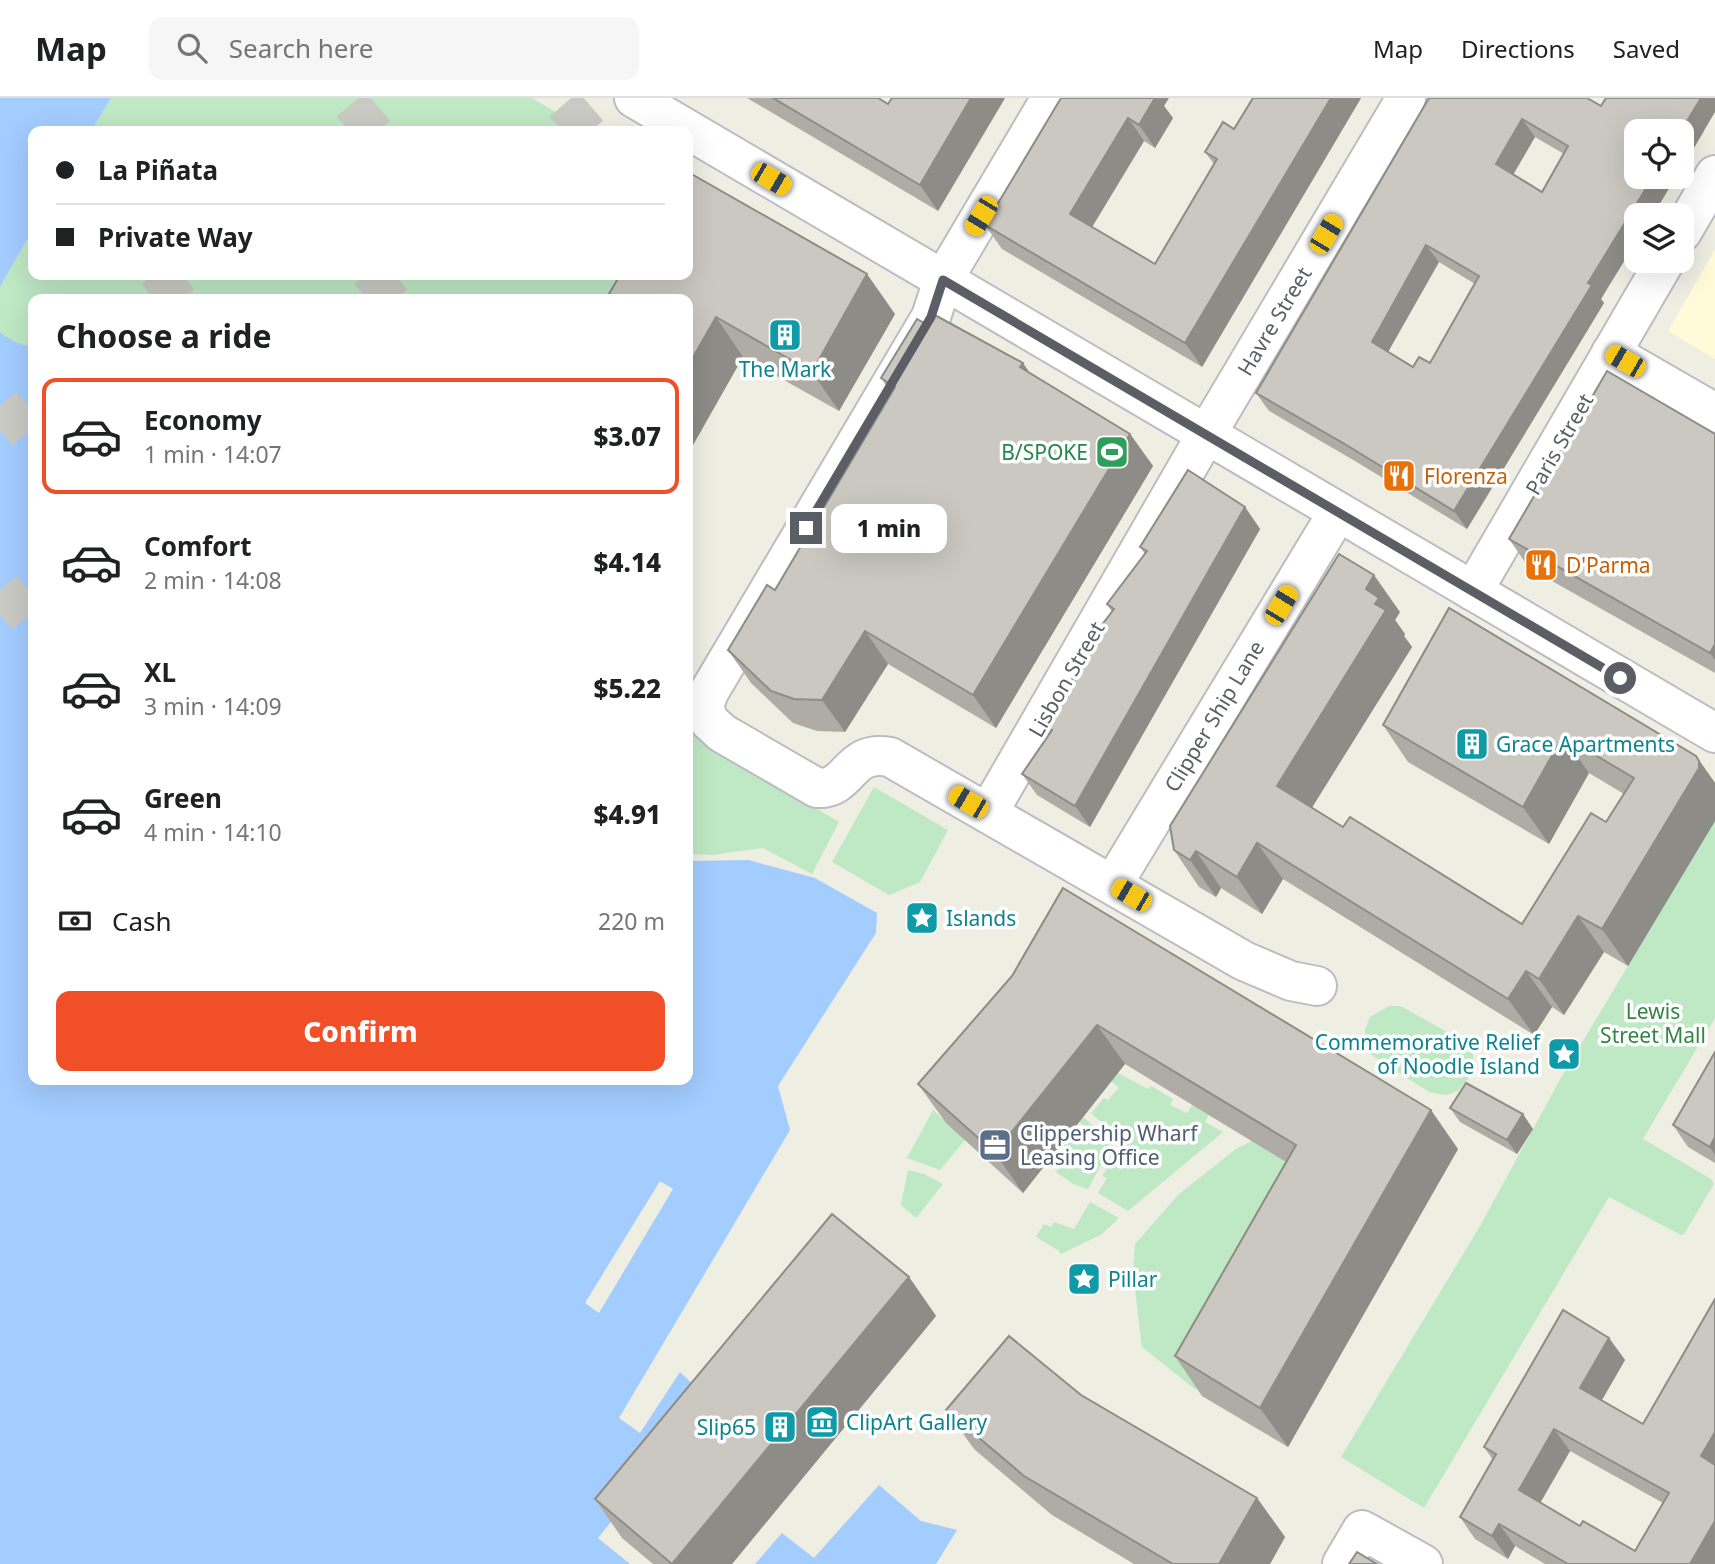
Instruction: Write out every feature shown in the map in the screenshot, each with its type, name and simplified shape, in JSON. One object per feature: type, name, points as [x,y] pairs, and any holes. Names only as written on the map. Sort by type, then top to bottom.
[{"type":"street","points":[[634,98],[686,111],[943,280],[1715,733]]},
{"type":"street","points":[[1051,98],[943,280],[931,317],[709,692],[704,706],[709,721],[722,733],[817,788],[828,789],[838,783],[853,766],[865,758],[876,754],[891,757],[1264,971],[1291,981],[1317,986]]},
{"type":"street","name":"Havre Street","points":[[1206,435],[1406,98]]},
{"type":"street","points":[[1694,211],[1715,175]]},
{"type":"street","name":"Paris Street","points":[[1473,591],[1658,273]]},
{"type":"street","points":[[1611,354],[1715,413]]},
{"type":"street","name":"Lisbon Street","points":[[988,813],[1206,435]]},
{"type":"street","name":"Clipper Ship Lane","points":[[1112,884],[1338,512]]},
{"type":"street","points":[[1342,1564],[1362,1530],[1423,1564]]},
{"type":"shaded area","points":[[1715,249],[1715,359],[1668,331]]},
{"type":"green space","points":[[111,98],[532,98],[580,126],[94,126]]},
{"type":"green space","points":[[28,238],[28,280],[647,280],[639,294],[28,294],[28,346],[15,342],[0,332],[0,287]]},
{"type":"green space","points":[[693,735],[839,822],[812,874],[763,848],[712,855],[693,854]]},
{"type":"green space","points":[[874,787],[948,830],[920,882],[889,895],[832,862]]},
{"type":"green space","name":"Lewis Street Mall","points":[[1715,821],[1715,1018],[1643,1139],[1711,1179],[1714,1184],[1681,1235],[1609,1197],[1424,1508],[1341,1457],[1480,1226],[1562,1076]]},
{"type":"green space","points":[[1389,1006],[1400,1006],[1408,1010],[1463,1041],[1473,1051],[1473,1073],[1458,1091],[1446,1095],[1429,1092],[1370,1054],[1365,1042],[1365,1030],[1370,1017]]},
{"type":"green space","points":[[1118,1073],[1148,1089],[1151,1086],[1173,1099],[1170,1105],[1187,1113],[1192,1105],[1209,1115],[1205,1122],[1223,1132],[1128,1211],[1098,1193],[1107,1178],[1102,1176],[1124,1142],[1091,1113],[1104,1098],[1108,1100],[1119,1088],[1111,1081]]},
{"type":"green space","points":[[933,1110],[965,1140],[940,1170],[907,1158]]},
{"type":"green space","points":[[1083,1117],[1113,1143],[1088,1189],[1073,1184],[1056,1172],[1068,1156],[1059,1148],[1068,1136],[1072,1139],[1084,1126],[1079,1122]]},
{"type":"green space","points":[[1252,1141],[1323,1184],[1196,1390],[1142,1347],[1133,1273],[1135,1244],[1179,1194],[1236,1149]]},
{"type":"green space","points":[[908,1170],[924,1174],[943,1184],[916,1218],[901,1205]]},
{"type":"green space","points":[[1090,1202],[1119,1218],[1102,1234],[1061,1254],[1036,1237],[1044,1224],[1051,1227],[1054,1222],[1074,1229]]},
{"type":"water","points":[[0,98],[111,98],[94,126],[28,126],[28,238],[0,287]]},
{"type":"water","points":[[0,332],[15,342],[28,346],[28,1085],[693,1085],[693,861],[748,860],[815,878],[877,913],[876,933],[778,1086],[790,1130],[619,1418],[640,1433],[680,1372],[709,1400],[598,1538],[630,1564],[0,1564]]},
{"type":"water","points":[[879,1485],[921,1521],[957,1530],[936,1564],[755,1564],[782,1533],[814,1558]]},
{"type":"pier","points":[[660,1181],[673,1189],[599,1313],[585,1303]]},
{"type":"building","points":[[773,98],[878,98],[888,104],[892,98],[971,98],[920,185]]},
{"type":"building","points":[[1061,98],[1155,98],[1139,125],[1128,118],[1070,214],[1155,264],[1217,159],[1205,152],[1223,122],[1234,129],[1253,98],[1331,98],[1185,343],[985,225]]},
{"type":"building","points":[[1429,98],[1587,98],[1601,106],[1606,98],[1701,98],[1688,119],[1624,119],[1624,189],[1646,189],[1637,203],[1624,203],[1624,224],[1588,283],[1592,285],[1454,511],[1256,393]],"holes":[[[1522,119],[1568,146],[1542,192],[1496,164]],[[1426,245],[1479,276],[1430,363],[1419,357],[1413,367],[1372,342]]]},
{"type":"building","points":[[693,175],[867,274],[812,372],[716,317],[693,357],[693,294],[609,294],[617,280],[693,280]]},
{"type":"building","points":[[933,314],[1023,363],[1020,367],[1130,434],[973,695],[865,631],[822,700],[794,699],[771,691],[728,650],[767,585],[775,590],[895,387],[881,378],[917,319],[926,324]]},
{"type":"building","points":[[1607,371],[1715,434],[1715,644],[1710,653],[1509,539]]},
{"type":"building","points":[[1188,470],[1245,507],[1075,806],[1022,774],[1052,730],[1041,726],[1080,667],[1071,665],[1114,609],[1107,604],[1147,551],[1140,547]]},
{"type":"building","points":[[1339,554],[1374,575],[1366,589],[1379,598],[1375,604],[1386,610],[1277,786],[1343,827],[1350,817],[1522,924],[1591,813],[1606,822],[1634,778],[1563,736],[1523,807],[1383,725],[1449,608],[1696,756],[1699,761],[1699,768],[1602,929],[1578,916],[1539,979],[1526,971],[1508,999],[1257,843],[1237,877],[1196,851],[1190,860],[1174,850],[1170,826]]},
{"type":"building","points":[[1063,888],[1431,1110],[1260,1408],[1175,1356],[1296,1145],[1097,1025],[995,1153],[918,1084],[1012,976]]},
{"type":"building","points":[[1715,1052],[1715,1137],[1710,1147],[1673,1125]]},
{"type":"building","points":[[1466,1083],[1523,1114],[1507,1140],[1450,1108]]},
{"type":"building","points":[[832,1214],[909,1277],[672,1564],[595,1499]]},
{"type":"building","points":[[1715,1299],[1715,1432],[1701,1456],[1715,1465],[1715,1521],[1690,1564],[1568,1564],[1499,1524],[1492,1536],[1460,1517],[1496,1454],[1484,1447],[1563,1310],[1609,1338],[1580,1388],[1643,1424]],"holes":[[[1554,1429],[1669,1493],[1635,1551],[1583,1521],[1580,1526],[1519,1490]]]},
{"type":"building","points":[[1009,1336],[1081,1395],[1257,1498],[1219,1564],[1173,1564],[1024,1476],[946,1410]]},
{"type":"building","points":[[1357,1552],[1377,1564],[1349,1564]]},
{"type":"tunnel","points":[[355,126],[388,98]]},
{"type":"tunnel","points":[[568,126],[600,98]]},
{"type":"tunnel","points":[[160,294],[176,280]]},
{"type":"tunnel","points":[[373,294],[389,280]]},
{"type":"tunnel","points":[[0,431],[28,406]]},
{"type":"tunnel","points":[[0,615],[28,591]]},
{"type":"place","name":"The Mark","points":[[785,335]]},
{"type":"place","name":"B/SPOKE","points":[[1112,452]]},
{"type":"place","name":"Florenza","points":[[1399,476]]},
{"type":"place","name":"D'Parma","points":[[1541,565]]},
{"type":"place","name":"Grace Apartments","points":[[1472,744]]},
{"type":"place","name":"Islands","points":[[922,918]]},
{"type":"place","name":"Commemorative Relief of Noodle Island","points":[[1564,1054]]},
{"type":"place","name":"Clippership Wharf Leasing Office","points":[[995,1145]]},
{"type":"place","name":"Pillar","points":[[1084,1279]]},
{"type":"place","name":"ClipArt Gallery","points":[[822,1422]]},
{"type":"place","name":"Slip65","points":[[780,1427]]},
{"type":"route","points":[[806,528],[931,317],[943,280],[1620,678]]}]
